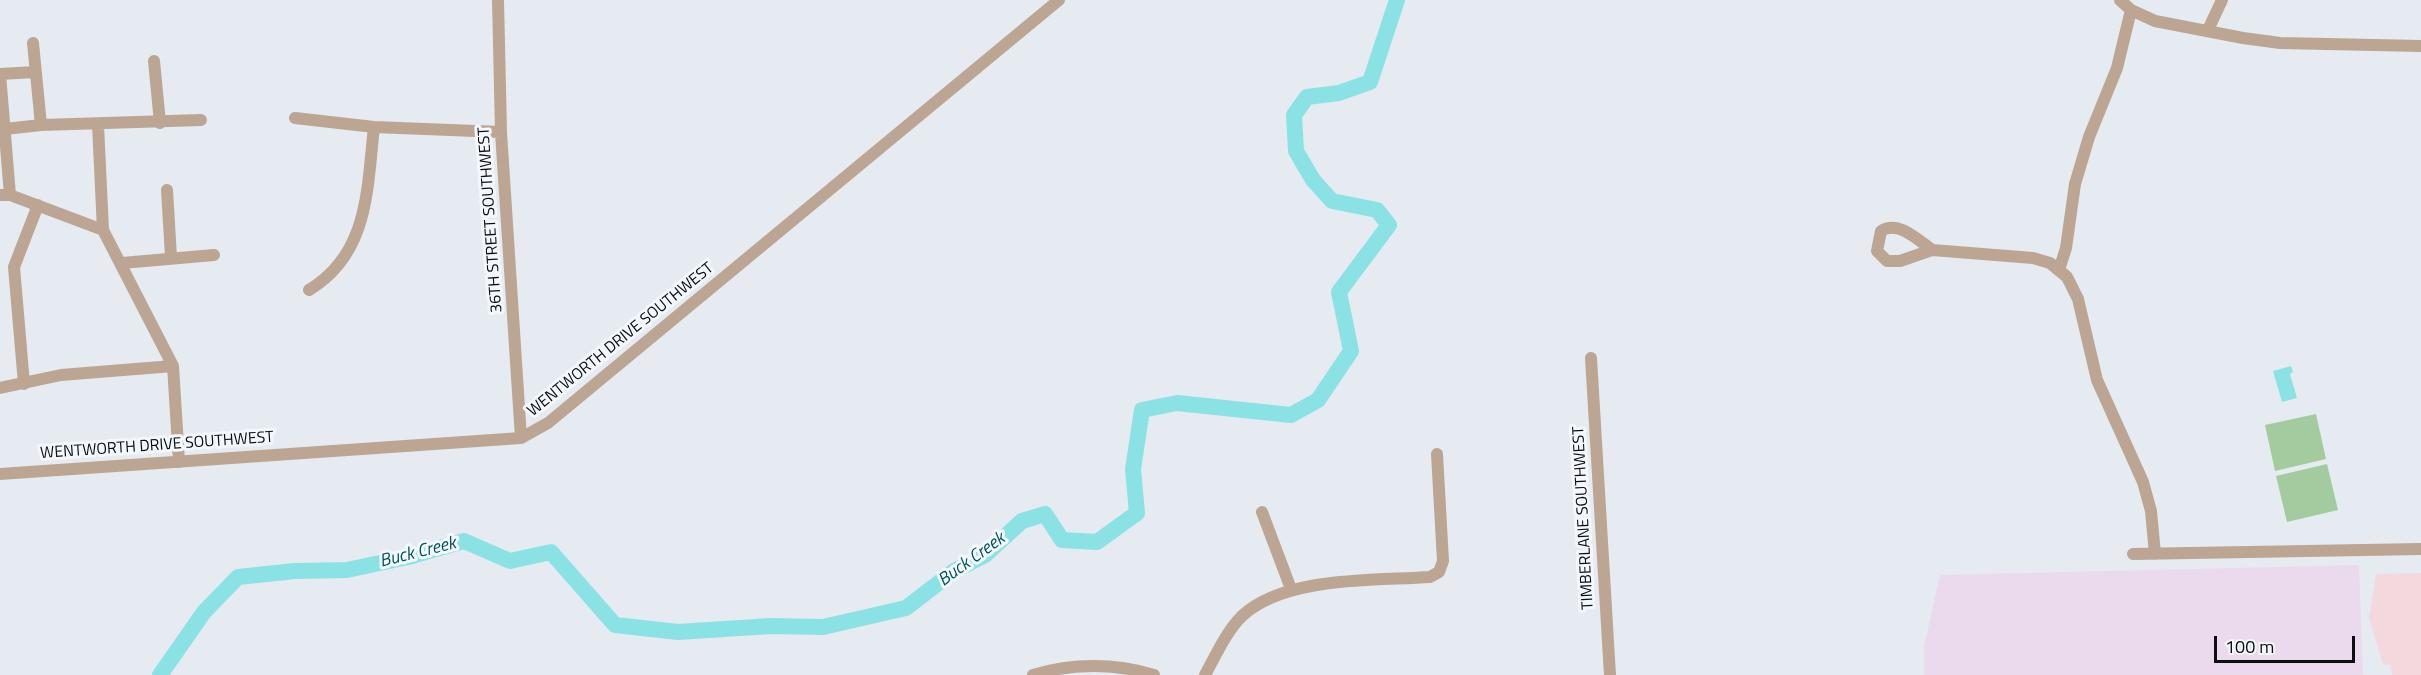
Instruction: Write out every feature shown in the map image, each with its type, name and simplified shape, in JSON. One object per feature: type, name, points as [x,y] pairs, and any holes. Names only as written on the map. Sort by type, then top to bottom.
[{"type":"street","name":"36TH STREET SOUTHWEST","points":[[498,0],[501,132],[521,438]]},
{"type":"street","name":"WENTWORTH DRIVE SOUTHWEST","points":[[0,474],[521,438],[548,423],[1059,0]]},
{"type":"street","points":[[2120,0],[2131,10],[2155,21],[2280,43],[2421,46]]},
{"type":"street","points":[[2208,30],[2222,0]]},
{"type":"street","points":[[2059,270],[2066,248],[2075,184],[2117,68],[2131,10]]},
{"type":"street","points":[[33,43],[41,125]]},
{"type":"street","points":[[154,62],[160,123]]},
{"type":"street","points":[[35,72],[0,74],[5,129],[5,195],[103,230]]},
{"type":"street","points":[[295,118],[374,127],[501,132]]},
{"type":"street","points":[[5,129],[41,125],[201,120]]},
{"type":"street","points":[[98,125],[103,230],[173,366],[179,462]]},
{"type":"street","points":[[309,290],[335,271],[348,253],[358,231],[365,199],[374,127]]},
{"type":"street","points":[[167,190],[171,257]]},
{"type":"street","points":[[24,384],[14,267],[38,205]]},
{"type":"street","points":[[1932,250],[2033,258],[2044,261],[2059,270],[2075,289],[2097,380],[2143,482],[2151,511],[2155,554]]},
{"type":"street","points":[[122,264],[171,257],[214,255]]},
{"type":"street","name":"TIMBERLANE SOUTHWEST","points":[[1591,358],[1610,675]]},
{"type":"street","points":[[0,388],[61,375],[173,366]]},
{"type":"street","points":[[1205,675],[1226,637],[1243,616],[1268,599],[1291,589],[1430,577],[1439,573],[1443,561],[1437,454]]},
{"type":"street","points":[[1262,512],[1291,589]]},
{"type":"street","points":[[2133,554],[2421,549]]},
{"type":"street","points":[[1033,675],[1093,666],[1126,669],[1154,675]]},
{"type":"shaded area","points":[[2359,565],[2363,675],[1924,675],[1924,646],[1940,575]]},
{"type":"shaded area","points":[[2421,573],[2421,675],[2392,675],[2390,665],[2383,665],[2369,618],[2376,574]]},
{"type":"green space","points":[[2316,414],[2326,459],[2275,471],[2265,425]]},
{"type":"green space","points":[[2327,464],[2338,510],[2287,522],[2276,476]]},
{"type":"water","points":[[2291,366],[2293,372],[2290,374],[2297,398],[2282,402],[2273,371]]},
{"type":"waterway","name":"Buck Creek","points":[[160,675],[204,612],[238,577],[295,571],[347,570],[408,557],[464,541],[510,561],[551,552],[615,625],[678,632],[771,626],[823,627],[906,608],[954,571],[985,555],[1022,521],[1045,514],[1062,540],[1097,542],[1137,513],[1133,469],[1142,410],[1177,403],[1291,415],[1318,400],[1351,351],[1339,292],[1389,225],[1377,210],[1332,201],[1313,180],[1296,151],[1294,115],[1307,97],[1339,93],[1370,82],[1397,0]]}]
